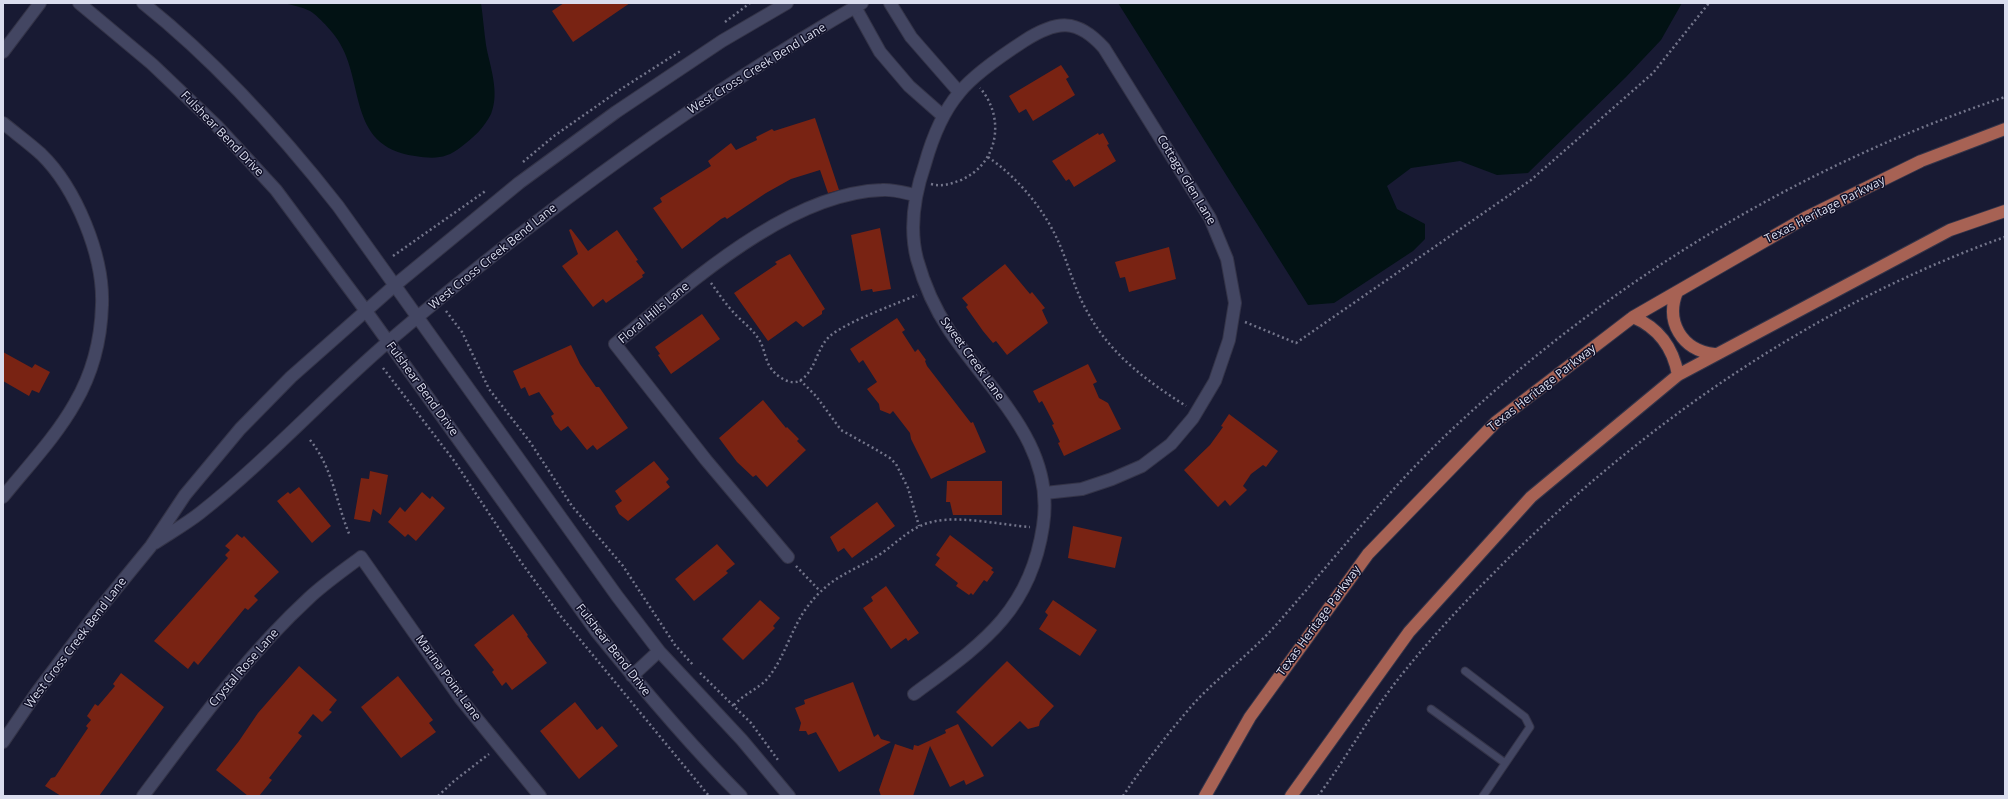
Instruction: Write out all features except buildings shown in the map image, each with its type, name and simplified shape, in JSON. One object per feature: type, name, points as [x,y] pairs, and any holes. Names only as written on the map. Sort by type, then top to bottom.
[{"type":"main road","points":[[3,52],[40,3]]},
{"type":"main road","name":"Fulshear Bend Drive","points":[[79,3],[152,64],[251,161],[280,195],[366,311],[596,631],[632,676],[716,772],[741,796]]},
{"type":"main road","points":[[144,3],[228,80],[282,137],[338,206],[617,596],[659,651],[742,740],[789,796]]},
{"type":"main road","name":"West Cross Creek Bend Lane","points":[[3,742],[37,692],[93,618],[151,546],[185,495],[240,428],[291,377],[394,286],[519,183],[616,112],[722,41],[787,3]]},
{"type":"main road","points":[[890,3],[912,37],[959,92]]},
{"type":"main road","points":[[857,4],[880,52],[909,86],[943,116]]},
{"type":"main road","name":"West Cross Creek Bend Lane","points":[[151,546],[199,514],[388,342],[542,216],[643,142],[742,75],[857,4]]},
{"type":"main road","name":"Sweet Creek Lane","points":[[914,694],[963,657],[998,627],[1021,595],[1036,558],[1043,528],[1045,493],[1038,460],[1023,429],[949,330],[928,290],[916,256],[914,227],[915,195],[928,151],[943,116],[959,92],[1000,57],[1039,32],[1060,25],[1078,26]]},
{"type":"main road","name":"Cottage Glen Lane","points":[[1045,493],[1082,489],[1142,466],[1171,444],[1196,413],[1215,381],[1230,340],[1235,303],[1227,259],[1210,218],[1104,48],[1091,34],[1078,26]]},
{"type":"main road","points":[[3,123],[41,154],[60,176],[77,204],[88,229],[95,254],[100,278],[102,304],[95,353],[87,379],[75,404],[60,427],[3,497]]},
{"type":"main road","name":"Texas Heritage Parkway","points":[[1205,796],[1250,717],[1368,554],[1496,422],[1633,317],[1805,218],[1921,161],[2005,129]]},
{"type":"main road","name":"Floral Hills Lane","points":[[788,557],[706,460],[616,344],[704,272],[781,221],[817,203],[853,194],[883,189],[915,195]]},
{"type":"main road","points":[[1291,796],[1409,632],[1531,497],[1678,375],[1714,354],[1950,230],[2005,211]]},
{"type":"main road","points":[[1677,292],[1674,300],[1673,316],[1678,332],[1689,346],[1705,353],[1714,354]]},
{"type":"main road","points":[[1633,317],[1652,327],[1666,342],[1672,352],[1678,375]]},
{"type":"main road","name":"Marina Point Lane","points":[[361,556],[460,698],[540,796]]},
{"type":"main road","name":"Crystal Rose Lane","points":[[143,796],[219,695],[267,639],[310,597],[361,556]]},
{"type":"main road","points":[[632,676],[659,651]]},
{"type":"lane","points":[[1465,671],[1525,717],[1530,727],[1485,795]]},
{"type":"lane","points":[[1431,709],[1505,763]]},
{"type":"path","points":[[1233,317],[1296,343],[1531,180],[1653,72],[1709,3]]},
{"type":"path","points":[[919,181],[936,185],[945,185],[956,182],[974,173],[988,157],[995,139],[995,116],[986,96],[973,80]]},
{"type":"path","points":[[988,157],[1018,184],[1045,216],[1060,244],[1080,299],[1100,333],[1112,348],[1141,376],[1196,413]]},
{"type":"path","points":[[1318,796],[1372,713],[1448,619],[1541,527],[1610,465],[1708,390],[1778,344],[1877,291],[1964,252],[2005,237]]},
{"type":"path","points":[[704,272],[723,299],[758,337],[769,367],[782,378],[792,382],[800,380],[810,371],[824,343],[834,334],[850,324],[928,290]]},
{"type":"path","points":[[446,311],[462,332],[489,389],[530,442],[572,506],[623,566],[675,645],[698,671],[734,705],[758,731],[780,762]]},
{"type":"path","points":[[383,368],[455,462],[513,550],[559,614],[709,796]]},
{"type":"path","points":[[800,380],[816,396],[841,430],[875,448],[896,464],[908,488],[919,526]]},
{"type":"path","points":[[310,440],[328,467],[341,516],[350,536]]},
{"type":"path","points":[[734,705],[742,696],[766,680],[774,669],[793,630],[805,610],[820,591],[835,579],[881,553],[919,526],[945,520],[1043,528]]},
{"type":"path","points":[[788,557],[820,591]]},
{"type":"path","points":[[438,796],[454,781],[499,746]]},
{"type":"shaded area","points":[[283,3],[481,3],[486,45],[492,71],[495,97],[491,114],[482,128],[474,136],[455,151],[445,156],[434,158],[422,157],[392,150],[377,139],[367,125],[360,108],[345,53],[333,33],[310,11]]},
{"type":"shaded area","points":[[1118,3],[1682,3],[1661,40],[1626,77],[1528,173],[1497,175],[1460,161],[1411,168],[1387,186],[1397,209],[1425,224],[1425,239],[1413,251],[1334,303],[1308,305]]}]
